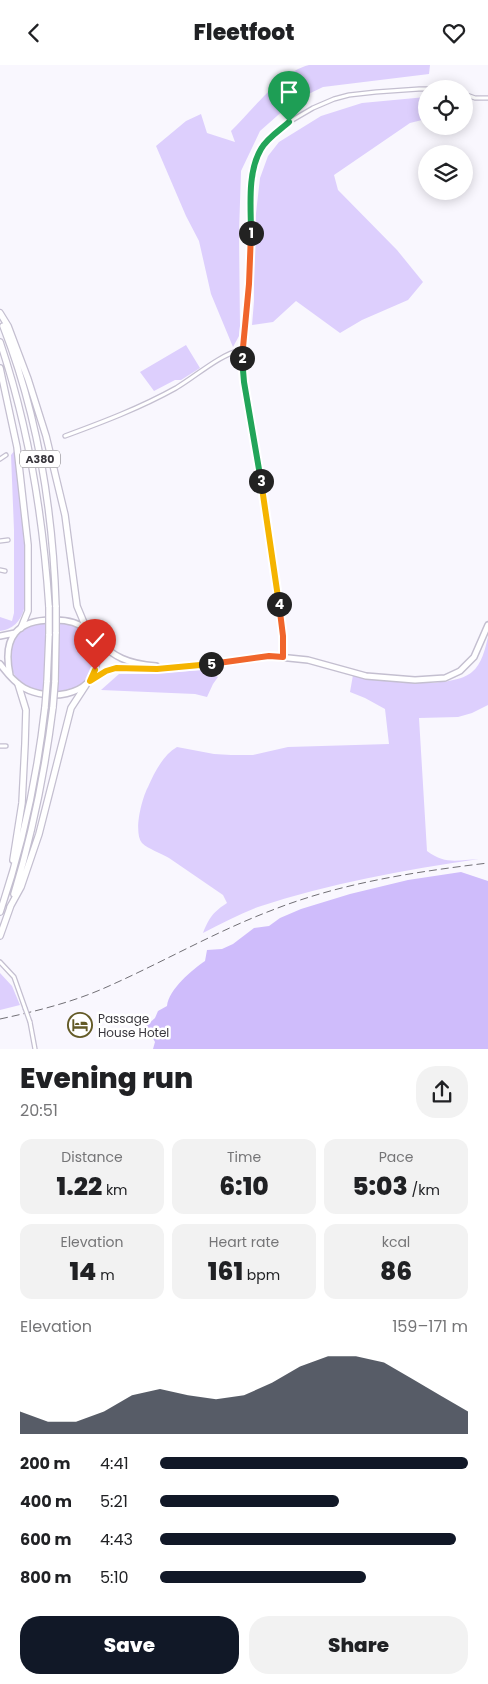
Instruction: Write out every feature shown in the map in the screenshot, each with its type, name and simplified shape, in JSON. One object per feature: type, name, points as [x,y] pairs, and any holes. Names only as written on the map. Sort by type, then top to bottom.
[{"type":"highway","name":"A380","points":[[0,315],[18,369],[45,483],[53,544],[56,607],[53,707],[38,804],[25,857],[0,936]]},
{"type":"highway","name":"A380","points":[[0,315],[8,327],[26,371],[46,436],[65,515],[77,606],[87,630]]},
{"type":"highway","name":"A380","points":[[0,342],[16,393],[34,471],[44,541],[49,607],[45,707],[30,804],[9,887],[0,912]]},
{"type":"highway","name":"A380","points":[[0,368],[16,447],[28,545],[28,611],[21,628]]},
{"type":"highway","name":"A380","points":[[10,907],[21,887],[42,826],[71,708],[88,683]]},
{"type":"highway","name":"A380","points":[[9,887],[20,826],[24,767],[26,710],[18,684]]},
{"type":"main road","points":[[10,675],[7,651],[15,633],[27,624],[40,620],[60,620],[72,623],[87,630],[94,639],[113,655],[126,661],[162,667]]},
{"type":"main road","points":[[0,664],[18,684],[36,693],[57,694],[77,691],[106,671],[116,668],[151,669],[223,663],[269,656],[308,660],[366,676],[415,680],[445,678],[460,671],[474,657],[488,625]]},
{"type":"main road","points":[[0,636],[15,633]]},
{"type":"main road","points":[[88,683],[97,662],[94,639]]},
{"type":"street","points":[[283,657],[283,636],[269,528],[244,382],[242,349],[249,284],[251,185],[254,168],[261,149],[289,122],[313,108],[349,95],[418,89]]},
{"type":"street","points":[[473,97],[488,98]]},
{"type":"street","points":[[66,436],[115,418],[146,403],[176,387],[223,356],[242,349]]},
{"type":"street","points":[[0,459],[6,455]]},
{"type":"street","points":[[0,541],[8,540]]},
{"type":"street","points":[[0,570],[5,571]]},
{"type":"street","points":[[0,746],[6,746]]},
{"type":"street","points":[[0,962],[14,977],[30,1022],[35,1049]]},
{"type":"shaded area","points":[[309,65],[430,65],[429,74],[323,87],[294,101],[260,131],[241,171],[239,233],[240,326],[239,336],[233,347],[211,294],[199,241],[186,216],[156,146],[186,121],[201,114],[207,133],[235,142],[231,131],[277,83],[298,69]]},
{"type":"shaded area","points":[[418,98],[418,121],[410,123],[334,175],[338,190],[397,250],[423,282],[408,300],[362,320],[340,333],[296,301],[273,322],[252,325],[254,231],[260,178],[268,156],[279,142],[321,116],[362,103]]},
{"type":"shaded area","points":[[186,345],[200,368],[181,380],[175,380],[154,391],[140,372]]},
{"type":"shaded area","points":[[15,450],[22,512],[25,600],[23,613],[18,621],[12,627],[0,631],[0,617],[12,621],[14,613],[14,530],[11,455]]},
{"type":"shaded area","points":[[45,622],[64,623],[82,630],[94,651],[95,659],[90,675],[76,687],[66,691],[54,693],[31,688],[21,682],[14,674],[10,663],[11,646],[18,635],[29,627]]},
{"type":"shaded area","points":[[488,637],[488,705],[458,717],[419,718],[427,851],[446,860],[479,859],[340,884],[285,898],[258,907],[203,933],[212,916],[227,903],[223,895],[169,858],[142,843],[139,838],[138,823],[143,799],[163,759],[177,747],[214,754],[253,755],[288,747],[389,744],[385,709],[350,692],[353,675],[414,683],[432,683],[462,678],[472,672],[478,665],[483,656]]},
{"type":"shaded area","points":[[218,670],[214,675],[218,677],[207,697],[195,694],[101,690],[119,674]]},
{"type":"shaded area","points":[[461,872],[488,881],[488,1049],[153,1049],[155,1042],[146,1026],[155,1018],[158,1011],[167,1006],[176,987],[205,961],[207,950],[222,949],[233,944],[254,928],[269,926],[280,918],[301,909],[350,894],[408,880]]},
{"type":"shaded area","points":[[0,973],[12,986],[20,1005],[0,1010]]},
{"type":"railway","points":[[0,1019],[28,1013],[96,992],[229,928],[296,901],[378,880],[488,863]]},
{"type":"place","name":"Passage House Hotel","points":[[80,1025]]},
{"type":"route","points":[[95,670],[90,681],[106,671],[116,668],[157,669],[162,667],[223,663],[269,656],[283,657],[283,636],[269,528],[244,382],[242,349],[246,326],[249,284],[251,185],[254,168],[261,149],[271,137],[289,122]]}]
